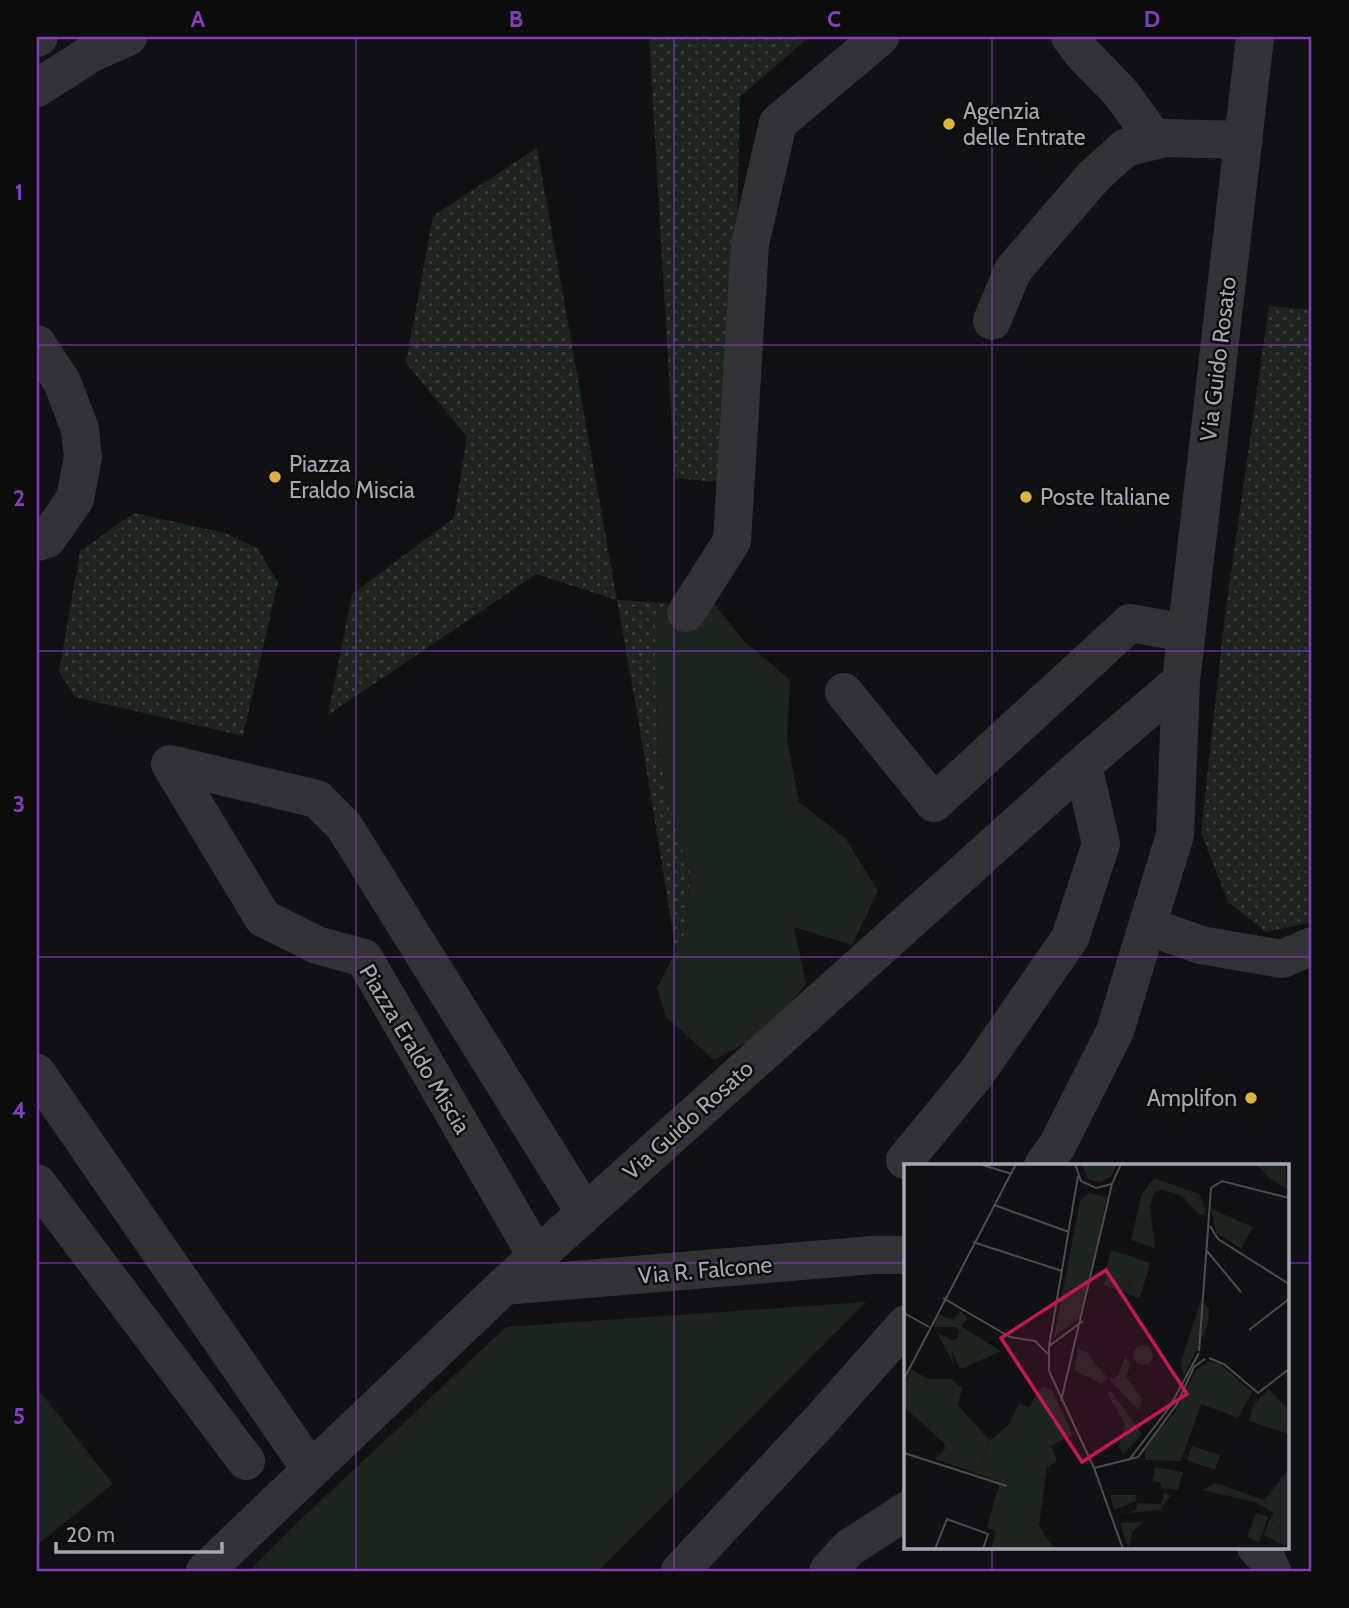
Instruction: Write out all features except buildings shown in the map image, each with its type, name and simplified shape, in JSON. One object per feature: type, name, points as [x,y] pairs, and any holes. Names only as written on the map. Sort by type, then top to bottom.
[{"type":"street","points":[[37,88],[92,53],[128,37]]},
{"type":"street","points":[[686,613],[732,541],[750,244],[778,123],[880,37]]},
{"type":"street","points":[[1070,37],[1120,92],[1155,140]]},
{"type":"street","name":"Via Guido Rosato","points":[[1044,1164],[1057,1146],[1115,1031],[1175,835],[1181,681],[1255,37]]},
{"type":"street","points":[[992,321],[1013,270],[1094,176],[1125,148],[1164,138],[1244,140]]},
{"type":"street","points":[[37,344],[62,382],[80,429],[83,457],[75,499],[47,538],[37,542]]},
{"type":"street","points":[[844,692],[934,803],[1130,624],[1186,633]]},
{"type":"street","name":"Via Guido Rosato","points":[[205,1571],[504,1286],[1083,765],[1181,681]]},
{"type":"street","name":"Piazza Eraldo Miscia","points":[[537,1257],[364,958],[317,945],[264,918],[170,764],[317,799],[344,826],[585,1213]]},
{"type":"street","points":[[905,1160],[976,1074],[1070,938],[1101,844],[1083,765]]},
{"type":"street","points":[[1147,926],[1200,945],[1282,959],[1312,946]]},
{"type":"street","points":[[37,1073],[311,1470]]},
{"type":"street","points":[[37,1183],[246,1461]]},
{"type":"street","name":"Via R. Falcone","points":[[504,1286],[859,1256],[904,1255]]},
{"type":"street","points":[[680,1571],[904,1326]]},
{"type":"street","points":[[828,1571],[849,1548],[904,1512]]},
{"type":"street","points":[[1257,1548],[1266,1558],[1272,1571]]},
{"type":"shaded area","points":[[649,37],[809,37],[740,97],[737,224],[717,482],[675,478]]},
{"type":"shaded area","points":[[537,148],[617,600],[536,574],[328,715],[352,594],[454,518],[467,437],[406,363],[433,216]]},
{"type":"shaded area","points":[[1269,306],[1312,310],[1312,922],[1266,932],[1228,902],[1201,833],[1224,623]]},
{"type":"shaded area","points":[[134,513],[225,533],[258,549],[278,582],[243,736],[75,697],[59,671],[80,551]]},
{"type":"shaded area","points":[[707,595],[745,642],[790,680],[787,740],[799,802],[846,839],[878,891],[852,945],[794,927],[806,984],[768,1031],[714,1060],[666,1017],[657,987],[685,934],[690,873],[670,811],[659,748],[655,622]]},
{"type":"shaded area","points":[[617,600],[667,603],[670,614],[655,622],[655,683],[659,748],[670,811],[690,873],[685,934],[676,951],[640,730]]},
{"type":"shaded area","points":[[866,1302],[598,1571],[249,1571],[506,1327]]},
{"type":"shaded area","points":[[37,1388],[113,1484],[37,1545]]},
{"type":"place","name":"Agenzia delle Entrate","points":[[949,124]]},
{"type":"place","name":"Piazza Eraldo Miscia","points":[[275,477]]},
{"type":"place","name":"Poste Italiane","points":[[1026,497]]},
{"type":"place","name":"Amplifon","points":[[1251,1098]]}]
